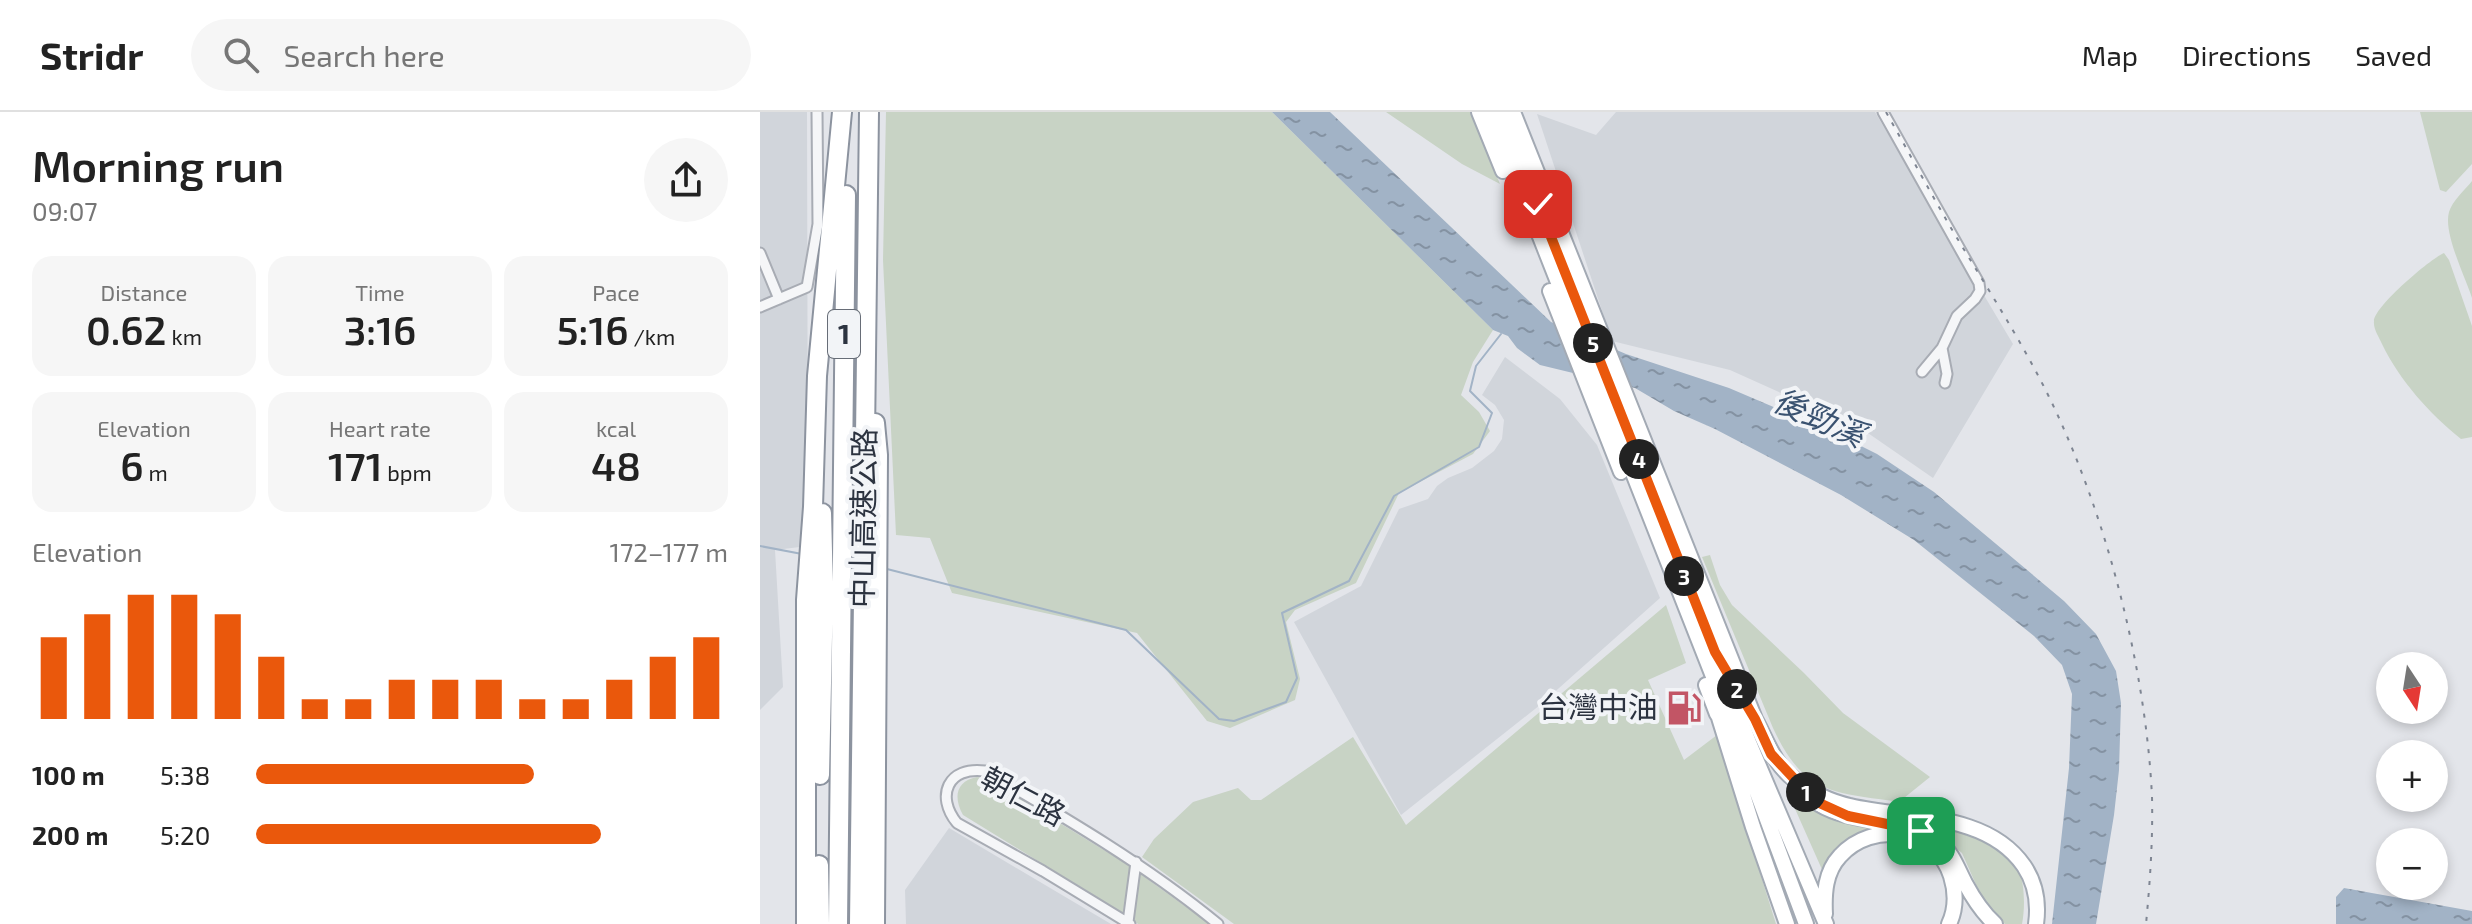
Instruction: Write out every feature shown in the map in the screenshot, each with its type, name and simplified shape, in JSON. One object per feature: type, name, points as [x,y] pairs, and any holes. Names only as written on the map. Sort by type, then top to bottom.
[{"type":"highway","points":[[820,924],[825,558],[817,376],[844,112]]},
{"type":"highway","name":"中山高速公路","points":[[838,924],[825,558],[844,112]]},
{"type":"highway","name":"1","points":[[869,112],[866,295],[878,455],[870,566]]},
{"type":"highway","points":[[806,924],[805,633],[825,558]]},
{"type":"highway","points":[[870,566],[884,779],[887,924]]},
{"type":"highway","name":"中山高速公路","points":[[859,924],[870,566]]},
{"type":"highway","points":[[875,924],[877,641]]},
{"type":"highway","points":[[799,924],[808,838]]},
{"type":"main road","points":[[1479,112],[1518,205],[1581,327]]},
{"type":"main road","points":[[1491,112],[1610,402],[1679,531],[1711,654],[1722,713],[1787,924]]},
{"type":"main road","points":[[1502,112],[1581,327],[1711,654],[1748,722],[1771,754],[1815,801],[1834,812],[1921,831],[1948,849],[1972,895],[1995,924]]},
{"type":"main road","points":[[1513,112],[1581,327]]},
{"type":"main road","points":[[1711,654],[1711,685],[1806,924]]},
{"type":"main road","points":[[1711,654],[1735,686],[1826,924]]},
{"type":"main road","points":[[1795,780],[1849,806],[1956,824],[1997,840],[2019,859],[2031,878],[2037,903],[2036,924]]},
{"type":"main road","points":[[1826,924],[1826,882],[1838,858],[1859,842],[1883,834],[1915,837],[1933,848],[1949,871],[1955,901],[1949,924]]},
{"type":"street","points":[[760,307],[807,287],[818,224],[817,112]]},
{"type":"street","points":[[1883,112],[1979,283],[1980,291],[1975,299],[1957,316],[1942,348],[1922,372]]},
{"type":"street","points":[[760,253],[779,299]]},
{"type":"street","points":[[1942,348],[1947,374],[1945,383]]},
{"type":"street","name":"朝仁路","points":[[1129,923],[957,823],[947,811],[945,796],[949,784],[958,774],[970,769],[985,771],[1136,862],[1218,924]]},
{"type":"street","points":[[1129,923],[1136,862]]},
{"type":"shaded area","points":[[760,112],[807,112],[808,546],[775,550],[783,687],[760,710]]},
{"type":"shaded area","points":[[1616,112],[1875,112],[2013,344],[1933,478],[1865,431],[1730,370],[1612,341],[1537,114],[1596,135]]},
{"type":"shaded area","points":[[1505,357],[1560,399],[1597,445],[1660,598],[1540,705],[1401,815],[1294,622],[1361,586],[1399,509],[1428,499],[1437,486],[1448,478],[1472,468],[1494,451],[1502,439],[1504,420],[1495,405],[1482,395]]},
{"type":"shaded area","points":[[949,828],[1111,924],[906,924],[905,890]]},
{"type":"green space","points":[[886,112],[1272,112],[1493,330],[1473,362],[1461,395],[1479,412],[1490,431],[1473,454],[1399,493],[1356,583],[1295,610],[1286,622],[1300,679],[1295,700],[1230,728],[1207,721],[1137,633],[952,593],[930,538],[896,535],[883,260]]},
{"type":"green space","points":[[1386,112],[1471,112],[1500,184],[1462,164]]},
{"type":"green space","points":[[2420,112],[2472,112],[2472,164],[2446,192],[2440,190]]},
{"type":"green space","points":[[2472,181],[2472,298],[2452,243],[2448,221],[2453,204]]},
{"type":"green space","points":[[2444,253],[2472,326],[2472,437],[2461,439],[2406,383],[2389,358],[2374,324],[2376,314],[2392,295]]},
{"type":"green space","points":[[1710,555],[1720,585],[1732,605],[1843,713],[1930,777],[1899,802],[1838,792],[1809,778],[1796,766],[1773,728],[1702,557]]},
{"type":"green space","points":[[1666,605],[1686,663],[1648,680],[1684,760],[1717,735],[1776,924],[1234,924],[1142,857],[1154,839],[1193,802],[1238,788],[1251,800],[1261,800],[1353,737],[1406,825]]},
{"type":"green space","points":[[977,777],[988,779],[1130,866],[1123,913],[963,815],[958,791],[965,782]]},
{"type":"green space","points":[[1795,791],[1832,816],[1905,831],[1874,833],[1824,874],[1788,793]]},
{"type":"green space","points":[[1922,822],[1978,836],[2009,853],[2021,876],[2024,896],[2022,924],[2005,924],[1985,905],[1962,853]]},
{"type":"green space","points":[[1139,873],[1210,924],[1138,924],[1133,920]]},
{"type":"water","name":"後勁溪","points":[[1272,112],[1330,112],[1551,322],[1626,354],[1729,388],[1877,454],[1934,492],[2064,601],[2096,634],[2116,671],[2121,703],[2114,815],[2096,924],[2052,924],[2069,768],[2072,694],[2062,665],[2034,636],[1914,540],[1841,495],[1674,411],[1635,388],[1540,365],[1517,348],[1508,336],[1493,330]]},
{"type":"water","points":[[2344,888],[2376,894],[2376,900],[2411,900],[2472,911],[2472,924],[2336,924],[2336,897]]},
{"type":"waterway","points":[[887,569],[1126,630],[1219,719],[1234,721],[1286,702],[1297,678],[1282,613],[1349,581],[1394,496],[1479,447],[1492,413],[1470,391],[1476,366],[1501,334]]},
{"type":"waterway","points":[[760,546],[802,554]]},
{"type":"railway","points":[[1886,112],[2040,379],[2090,494],[2120,594],[2142,697],[2152,797],[2146,924]]},
{"type":"place","name":"台灣中油","points":[[1684,708]]},
{"type":"route","points":[[1538,204],[1715,652],[1755,719],[1771,754],[1815,801],[1834,812],[1921,831]]}]
